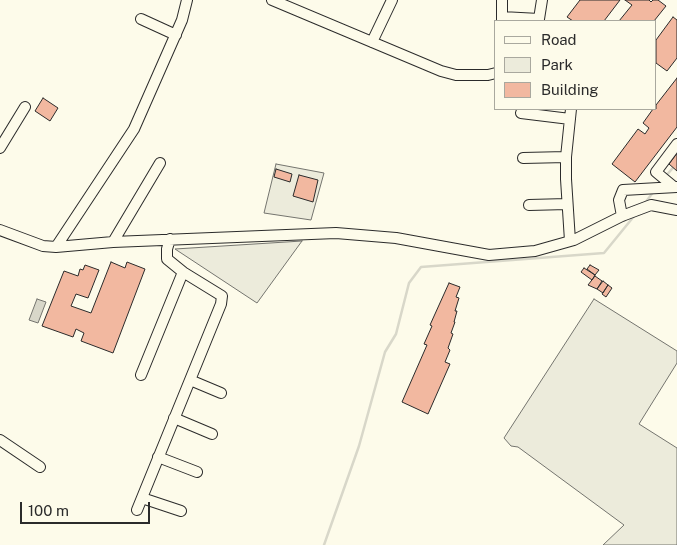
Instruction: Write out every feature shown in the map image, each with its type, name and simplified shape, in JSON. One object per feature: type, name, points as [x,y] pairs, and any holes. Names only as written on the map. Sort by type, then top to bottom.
[{"type":"street","points":[[272,0],[442,71],[456,75],[494,74]]},
{"type":"street","points":[[372,42],[392,0]]},
{"type":"street","points":[[502,0],[502,19],[539,19],[542,0]]},
{"type":"street","points":[[56,248],[134,129],[182,20],[185,1]]},
{"type":"street","points":[[141,19],[176,35]]},
{"type":"street","points":[[0,148],[26,107]]},
{"type":"street","points":[[521,113],[571,114],[566,157],[570,241]]},
{"type":"street","points":[[675,187],[656,172],[677,144]]},
{"type":"street","points":[[522,158],[566,157]]},
{"type":"street","points":[[113,242],[160,163]]},
{"type":"street","points":[[622,216],[620,200],[623,190],[675,187]]},
{"type":"street","points":[[529,205],[567,204]]},
{"type":"street","points":[[0,230],[43,246],[56,248],[113,242],[336,233],[396,238],[489,255],[535,251],[570,241],[622,216],[651,205],[677,210]]},
{"type":"street","points":[[137,510],[221,304],[222,296],[183,272],[167,259],[170,239]]},
{"type":"street","points":[[142,375],[183,272]]},
{"type":"street","points":[[190,380],[221,393]]},
{"type":"street","points":[[174,418],[212,434]]},
{"type":"street","points":[[0,440],[40,467]]},
{"type":"street","points":[[158,457],[197,472]]},
{"type":"street","points":[[142,498],[181,511]]},
{"type":"green space","points":[[276,164],[324,173],[311,220],[264,213]]},
{"type":"green space","points":[[302,241],[257,303],[175,249]]},
{"type":"green space","points":[[594,299],[677,351],[677,363],[639,424],[677,448],[677,545],[603,545],[624,525],[518,447],[511,446],[504,438]]},
{"type":"shaded area","points":[[37,299],[46,302],[38,323],[29,320]]},
{"type":"building","points":[[580,0],[620,0],[605,20],[572,20],[567,17]]},
{"type":"building","points":[[625,0],[649,0],[651,2],[658,0],[666,6],[655,20],[620,20],[632,5]]},
{"type":"building","points":[[673,17],[677,20],[677,58],[667,71],[657,64],[657,39]]},
{"type":"building","points":[[677,78],[677,127],[635,182],[612,164],[638,129],[645,134],[649,128],[643,123],[652,110],[657,110],[657,104]]},
{"type":"building","points":[[43,98],[58,108],[50,121],[35,111]]},
{"type":"building","points":[[677,153],[677,171],[669,164]]},
{"type":"building","points":[[276,169],[292,174],[290,182],[274,177]]},
{"type":"building","points":[[299,175],[318,180],[313,202],[293,196]]},
{"type":"building","points":[[111,262],[125,268],[127,262],[145,269],[113,353],[81,341],[84,333],[76,329],[73,337],[42,326],[64,271],[78,276],[80,269],[83,270],[85,265],[99,270],[88,298],[76,294],[71,306],[91,313]]},
{"type":"building","points":[[590,265],[599,270],[595,275],[587,269]]},
{"type":"building","points":[[584,268],[595,275],[592,280],[581,272]]},
{"type":"building","points":[[595,276],[602,281],[597,289],[588,285]]},
{"type":"building","points":[[603,281],[608,285],[603,293],[597,289]]},
{"type":"building","points":[[449,283],[460,287],[456,297],[459,298],[451,333],[453,334],[448,348],[450,350],[445,362],[450,364],[428,414],[402,402],[427,345],[424,344],[432,326],[430,325]]},
{"type":"building","points":[[608,285],[612,288],[606,297],[602,294]]},
{"type":"waterway","points":[[665,177],[677,163]]},
{"type":"waterway","points":[[645,203],[654,191]]},
{"type":"waterway","points":[[324,545],[359,446],[385,352],[396,334],[409,283],[421,267],[604,253],[635,215]]}]
